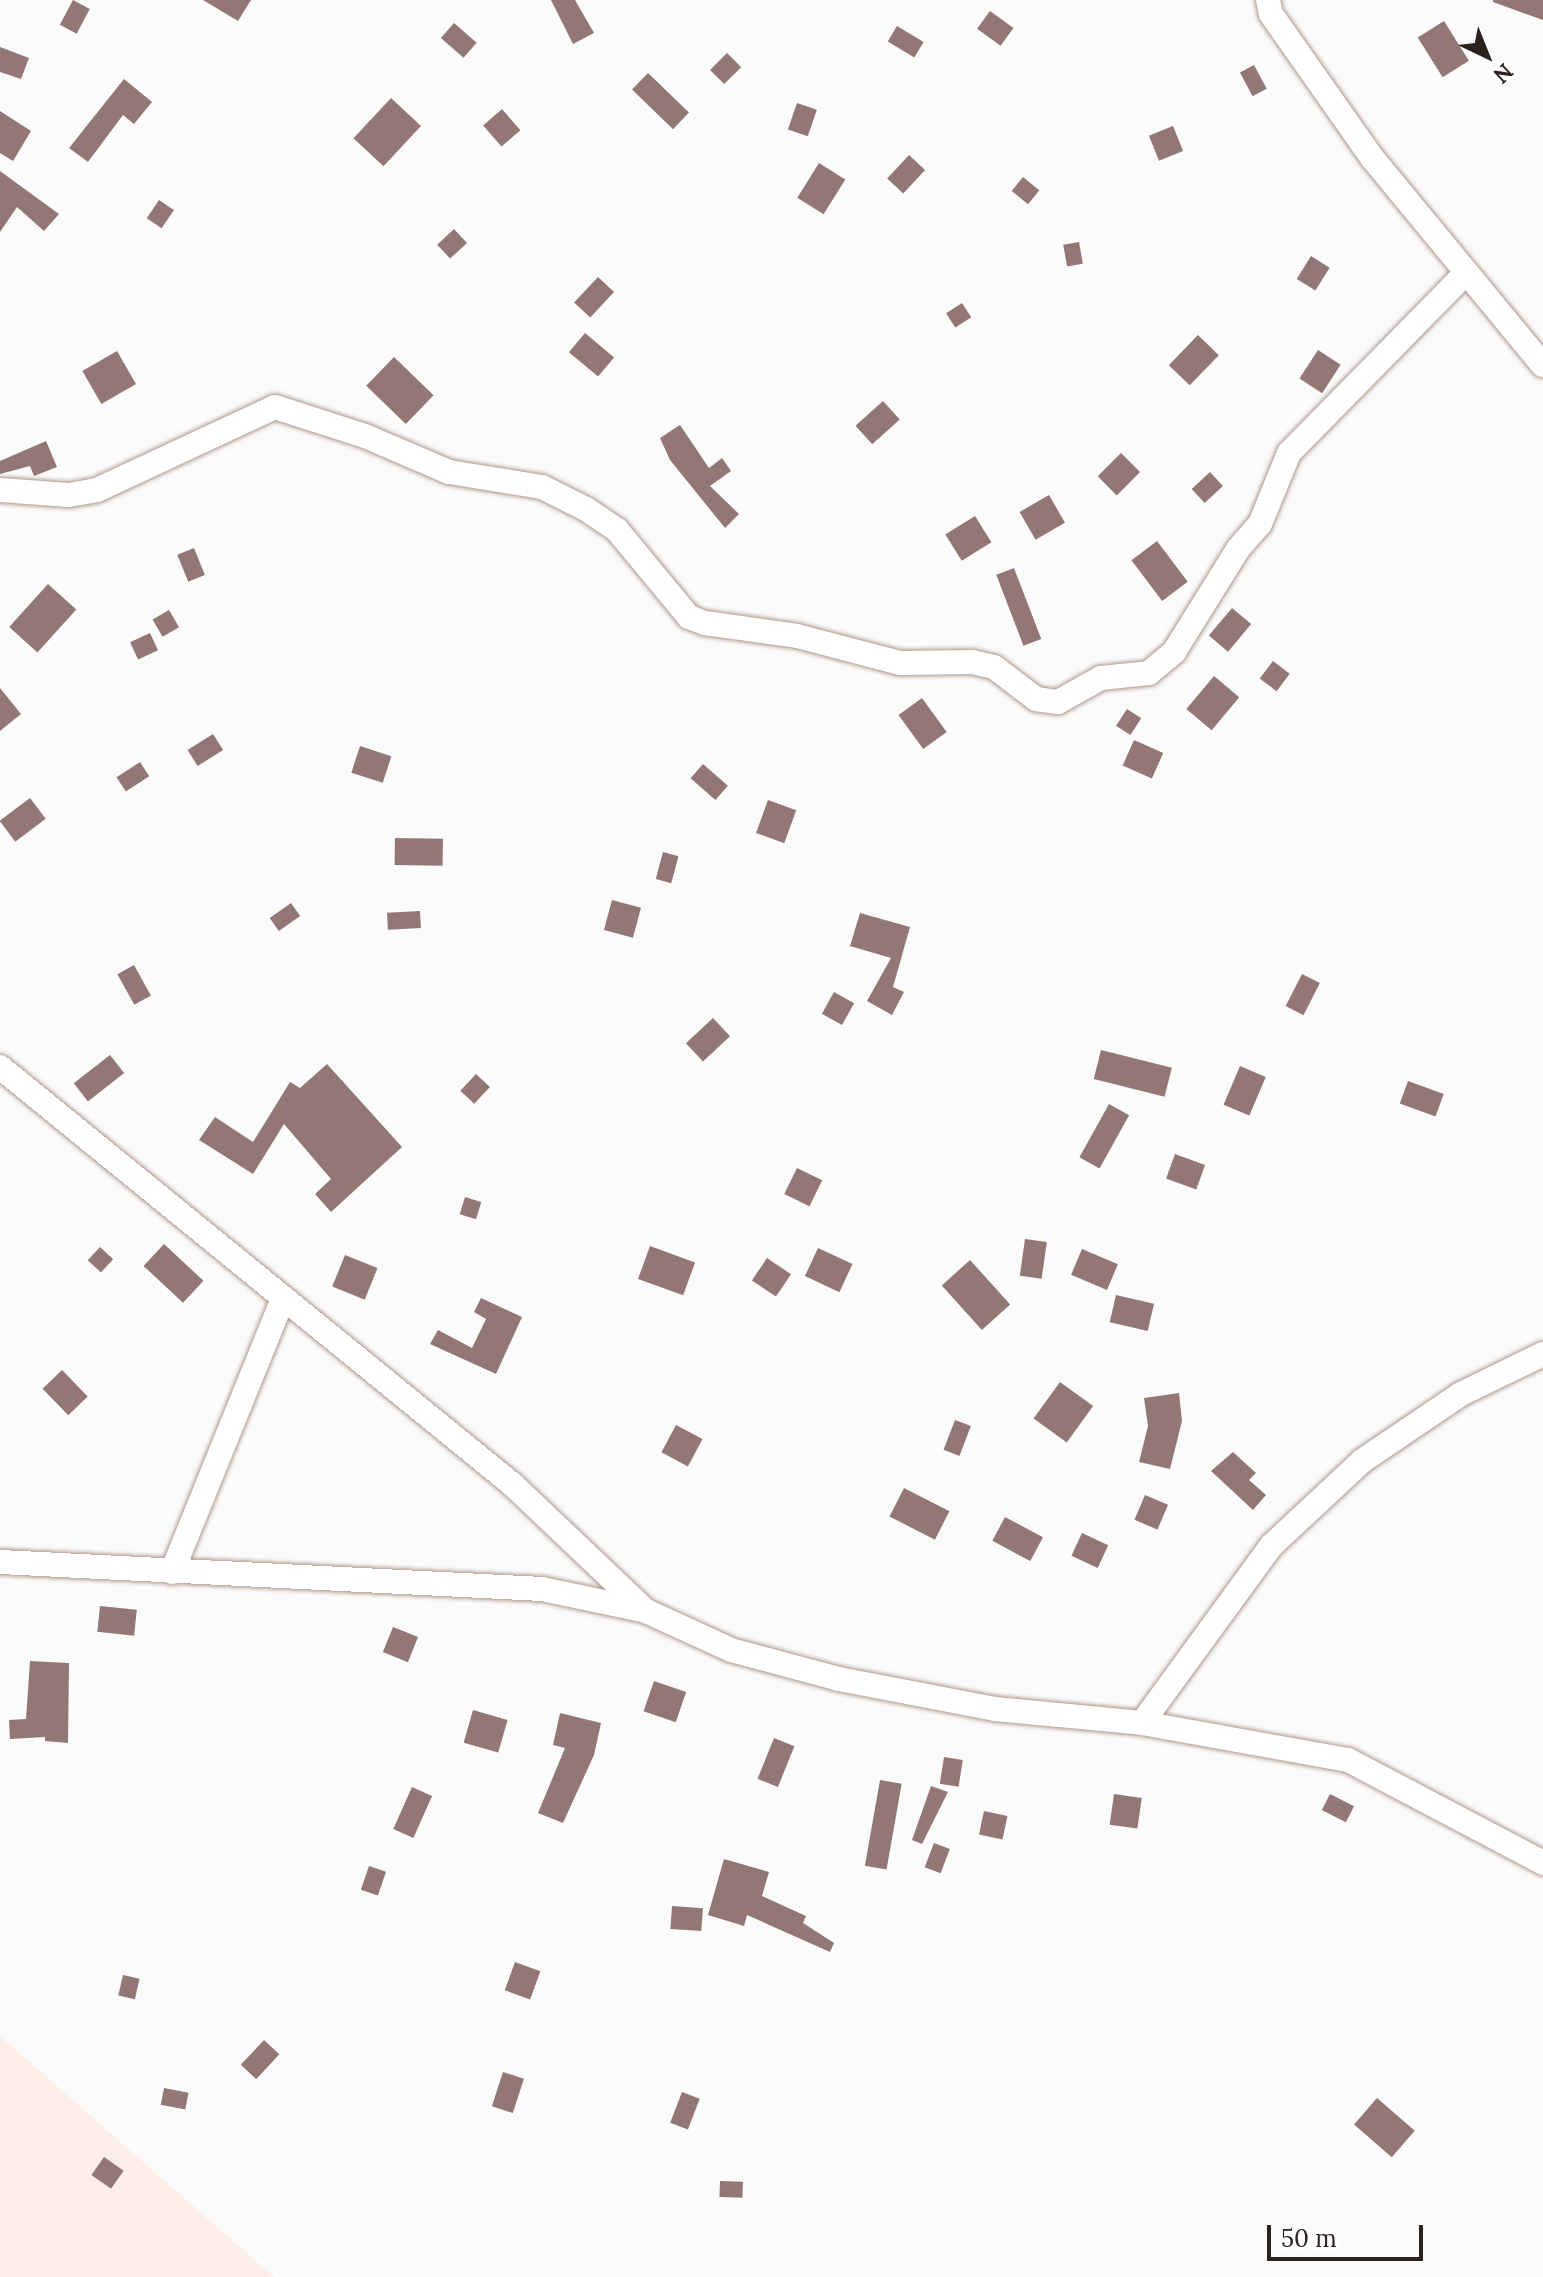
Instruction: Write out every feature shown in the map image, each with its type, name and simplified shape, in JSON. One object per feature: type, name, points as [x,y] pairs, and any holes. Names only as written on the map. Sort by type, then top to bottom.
[{"type":"street","points":[[1268,0],[1271,14],[1373,159],[1543,365]]},
{"type":"street","points":[[0,490],[69,495],[97,490],[275,407],[365,436],[449,472],[542,487],[586,509],[617,530],[689,617],[705,623],[797,636],[900,663],[972,662],[994,667],[1036,699],[1058,702],[1101,678],[1149,673],[1174,652],[1238,549],[1260,524],[1289,453],[1465,274]]},
{"type":"street","points":[[0,1067],[282,1301],[513,1485],[646,1611]]},
{"type":"street","points":[[172,1572],[282,1301]]},
{"type":"street","points":[[1142,1723],[1272,1545],[1362,1461],[1403,1428],[1543,1354]]},
{"type":"street","points":[[0,1562],[542,1589],[646,1611],[731,1650],[839,1679],[995,1709],[1142,1723],[1348,1760],[1543,1863]]},
{"type":"shaded area","points":[[0,2036],[274,2277],[0,2277]]},
{"type":"building","points":[[73,0],[90,9],[77,34],[60,25]]},
{"type":"building","points":[[203,0],[251,0],[238,21]]},
{"type":"building","points":[[551,0],[575,0],[594,33],[573,44]]},
{"type":"building","points":[[1543,0],[1543,20],[1493,2]]},
{"type":"building","points":[[990,11],[1013,28],[1001,46],[977,29]]},
{"type":"building","points":[[1444,21],[1469,61],[1443,77],[1418,37]]},
{"type":"building","points":[[454,23],[477,43],[464,58],[441,38]]},
{"type":"building","points":[[897,26],[924,42],[914,57],[888,41]]},
{"type":"building","points":[[0,47],[29,58],[21,79],[0,72]]},
{"type":"building","points":[[727,53],[741,67],[724,84],[710,70]]},
{"type":"building","points":[[1254,65],[1267,89],[1253,96],[1240,73]]},
{"type":"building","points":[[648,73],[689,113],[673,129],[632,90]]},
{"type":"building","points":[[124,79],[152,102],[134,124],[123,115],[88,162],[69,148]]},
{"type":"building","points":[[391,98],[421,126],[383,166],[353,138]]},
{"type":"building","points":[[797,103],[817,110],[808,136],[788,129]]},
{"type":"building","points":[[502,109],[520,130],[502,147],[483,125]]},
{"type":"building","points":[[0,111],[31,131],[13,161],[0,153]]},
{"type":"building","points":[[1173,126],[1183,151],[1159,161],[1149,136]]},
{"type":"building","points":[[909,155],[925,170],[903,193],[887,178]]},
{"type":"building","points":[[819,163],[845,179],[824,214],[797,198]]},
{"type":"building","points":[[0,171],[59,214],[44,231],[17,207],[0,232]]},
{"type":"building","points":[[1023,177],[1039,190],[1028,204],[1012,191]]},
{"type":"building","points":[[159,200],[174,210],[162,228],[147,218]]},
{"type":"building","points":[[454,229],[467,243],[450,259],[437,245]]},
{"type":"building","points":[[1079,242],[1083,264],[1067,266],[1063,245]]},
{"type":"building","points":[[1311,256],[1330,268],[1315,291],[1297,279]]},
{"type":"building","points":[[598,277],[614,292],[590,318],[574,303]]},
{"type":"building","points":[[962,303],[971,317],[955,328],[946,313]]},
{"type":"building","points":[[585,333],[614,357],[598,377],[569,352]]},
{"type":"building","points":[[1198,335],[1219,355],[1190,385],[1169,365]]},
{"type":"building","points":[[1318,350],[1341,365],[1322,393],[1299,379]]},
{"type":"building","points":[[117,351],[136,384],[101,404],[82,371]]},
{"type":"building","points":[[394,357],[434,395],[406,424],[366,386]]},
{"type":"building","points":[[883,401],[900,420],[872,444],[856,426]]},
{"type":"building","points":[[680,425],[709,468],[722,458],[731,471],[710,486],[739,514],[725,528],[670,460],[660,438]]},
{"type":"building","points":[[46,441],[57,467],[34,476],[30,466],[0,474],[0,461]]},
{"type":"building","points":[[1121,453],[1140,472],[1117,495],[1098,476]]},
{"type":"building","points":[[1210,472],[1223,486],[1205,503],[1192,489]]},
{"type":"building","points":[[1049,495],[1065,523],[1036,540],[1020,512]]},
{"type":"building","points":[[975,516],[991,542],[962,561],[945,535]]},
{"type":"building","points":[[1157,541],[1188,582],[1162,601],[1131,560]]},
{"type":"building","points":[[194,548],[205,575],[188,582],[177,555]]},
{"type":"building","points":[[1014,568],[1041,639],[1023,646],[996,575]]},
{"type":"building","points":[[48,584],[76,609],[37,653],[9,627]]},
{"type":"building","points":[[1232,608],[1251,624],[1228,652],[1209,636]]},
{"type":"building","points":[[169,610],[179,627],[163,637],[153,620]]},
{"type":"building","points":[[150,633],[158,650],[138,660],[130,642]]},
{"type":"building","points":[[1273,661],[1290,674],[1277,691],[1260,679]]},
{"type":"building","points":[[1214,676],[1239,697],[1212,730],[1186,709]]},
{"type":"building","points":[[0,688],[21,714],[0,731]]},
{"type":"building","points":[[922,698],[947,732],[923,749],[899,715]]},
{"type":"building","points":[[1127,709],[1141,718],[1130,735],[1116,726]]},
{"type":"building","points":[[213,734],[223,750],[198,766],[188,750]]},
{"type":"building","points":[[1134,740],[1163,753],[1152,779],[1123,766]]},
{"type":"building","points":[[360,746],[391,756],[383,783],[351,773]]},
{"type":"building","points":[[140,762],[149,776],[126,792],[117,777]]},
{"type":"building","points":[[703,764],[728,786],[715,800],[691,778]]},
{"type":"building","points":[[30,798],[46,819],[15,842],[0,821]]},
{"type":"building","points":[[768,800],[796,810],[784,843],[756,833]]},
{"type":"building","points":[[395,838],[443,839],[443,866],[395,865]]},
{"type":"building","points":[[663,852],[678,856],[671,883],[656,879]]},
{"type":"building","points":[[612,900],[641,908],[633,938],[604,930]]},
{"type":"building","points":[[291,903],[300,916],[279,931],[270,918]]},
{"type":"building","points":[[420,911],[421,928],[388,930],[387,913]]},
{"type":"building","points":[[860,913],[910,927],[893,987],[904,992],[892,1015],[867,1001],[891,958],[850,946]]},
{"type":"building","points":[[134,965],[151,996],[134,1005],[117,974]]},
{"type":"building","points":[[1302,974],[1320,983],[1303,1015],[1286,1006]]},
{"type":"building","points":[[834,992],[854,1003],[842,1025],[822,1014]]},
{"type":"building","points":[[713,1018],[730,1036],[703,1062],[686,1043]]},
{"type":"building","points":[[1101,1050],[1172,1068],[1165,1097],[1094,1079]]},
{"type":"building","points":[[110,1055],[124,1073],[88,1101],[74,1083]]},
{"type":"building","points":[[327,1064],[402,1147],[331,1212],[315,1194],[331,1179],[284,1124],[253,1174],[199,1140],[215,1117],[253,1142],[290,1082],[300,1088]]},
{"type":"building","points":[[1240,1066],[1266,1077],[1249,1116],[1224,1105]]},
{"type":"building","points":[[476,1074],[490,1087],[474,1104],[460,1091]]},
{"type":"building","points":[[1408,1081],[1444,1094],[1435,1117],[1400,1104]]},
{"type":"building","points":[[1109,1104],[1129,1115],[1100,1169],[1079,1157]]},
{"type":"building","points":[[1175,1154],[1205,1165],[1196,1189],[1166,1178]]},
{"type":"building","points":[[797,1168],[822,1180],[809,1206],[784,1194]]},
{"type":"building","points":[[465,1197],[481,1202],[476,1219],[460,1214]]},
{"type":"building","points":[[1025,1239],[1047,1242],[1042,1279],[1020,1276]]},
{"type":"building","points":[[164,1244],[203,1281],[183,1303],[144,1266]]},
{"type":"building","points":[[650,1246],[695,1262],[683,1295],[638,1279]]},
{"type":"building","points":[[100,1247],[113,1259],[101,1272],[88,1260]]},
{"type":"building","points":[[818,1248],[852,1264],[839,1292],[805,1276]]},
{"type":"building","points":[[1082,1249],[1118,1264],[1107,1290],[1071,1275]]},
{"type":"building","points":[[345,1255],[377,1268],[365,1300],[332,1287]]},
{"type":"building","points":[[767,1258],[791,1274],[776,1297],[752,1280]]},
{"type":"building","points":[[970,1260],[1010,1305],[982,1330],[942,1285]]},
{"type":"building","points":[[1116,1295],[1154,1304],[1148,1331],[1110,1322]]},
{"type":"building","points":[[481,1298],[522,1317],[496,1374],[430,1344],[438,1330],[472,1348],[486,1319],[474,1312]]},
{"type":"building","points":[[62,1370],[88,1397],[68,1415],[43,1389]]},
{"type":"building","points":[[1060,1382],[1093,1406],[1067,1443],[1034,1418]]},
{"type":"building","points":[[1179,1393],[1182,1421],[1170,1469],[1139,1462],[1148,1426],[1144,1398]]},
{"type":"building","points":[[955,1420],[971,1426],[959,1456],[944,1450]]},
{"type":"building","points":[[676,1425],[702,1439],[688,1466],[661,1452]]},
{"type":"building","points":[[1233,1452],[1256,1473],[1249,1480],[1266,1495],[1253,1510],[1211,1471]]},
{"type":"building","points":[[904,1488],[949,1511],[935,1540],[889,1517]]},
{"type":"building","points":[[1145,1495],[1168,1505],[1157,1530],[1134,1520]]},
{"type":"building","points":[[1005,1517],[1043,1537],[1030,1561],[992,1541]]},
{"type":"building","points":[[1082,1533],[1108,1545],[1098,1568],[1071,1556]]},
{"type":"building","points":[[100,1606],[137,1610],[134,1636],[97,1632]]},
{"type":"building","points":[[393,1627],[418,1637],[408,1662],[383,1652]]},
{"type":"building","points":[[30,1661],[69,1663],[68,1743],[45,1741],[45,1737],[10,1739],[9,1720],[26,1719]]},
{"type":"building","points":[[654,1681],[686,1692],[676,1722],[644,1711]]},
{"type":"building","points":[[473,1710],[508,1720],[498,1753],[464,1743]]},
{"type":"building","points":[[560,1713],[601,1723],[594,1755],[563,1823],[538,1813],[565,1748],[553,1745]]},
{"type":"building","points":[[774,1738],[794,1746],[778,1787],[758,1779]]},
{"type":"building","points":[[944,1757],[963,1760],[959,1787],[940,1784]]},
{"type":"building","points":[[880,1780],[902,1784],[887,1869],[865,1866]]},
{"type":"building","points":[[931,1786],[948,1792],[922,1844],[912,1840]]},
{"type":"building","points":[[412,1787],[432,1796],[413,1838],[393,1829]]},
{"type":"building","points":[[1114,1794],[1142,1798],[1137,1829],[1110,1825]]},
{"type":"building","points":[[1330,1794],[1354,1806],[1346,1822],[1322,1810]]},
{"type":"building","points":[[984,1811],[1007,1816],[1002,1839],[979,1834]]},
{"type":"building","points":[[934,1843],[950,1849],[941,1873],[925,1867]]},
{"type":"building","points":[[724,1859],[769,1872],[762,1896],[806,1916],[803,1923],[834,1943],[830,1952],[747,1915],[744,1926],[708,1915]]},
{"type":"building","points":[[369,1866],[386,1872],[378,1895],[361,1890]]},
{"type":"building","points":[[672,1906],[703,1908],[701,1931],[670,1929]]},
{"type":"building","points":[[515,1962],[540,1971],[530,1999],[505,1990]]},
{"type":"building","points":[[123,1975],[140,1979],[135,1999],[118,1995]]},
{"type":"building","points":[[264,2040],[279,2054],[256,2079],[241,2065]]},
{"type":"building","points":[[503,2072],[524,2079],[513,2113],[492,2106]]},
{"type":"building","points":[[164,2088],[189,2093],[185,2109],[161,2105]]},
{"type":"building","points":[[682,2092],[700,2099],[688,2130],[670,2123]]},
{"type":"building","points":[[1377,2098],[1415,2131],[1392,2157],[1354,2124]]},
{"type":"building","points":[[104,2157],[124,2171],[111,2189],[91,2175]]},
{"type":"building","points":[[720,2181],[743,2182],[742,2198],[719,2197]]}]
